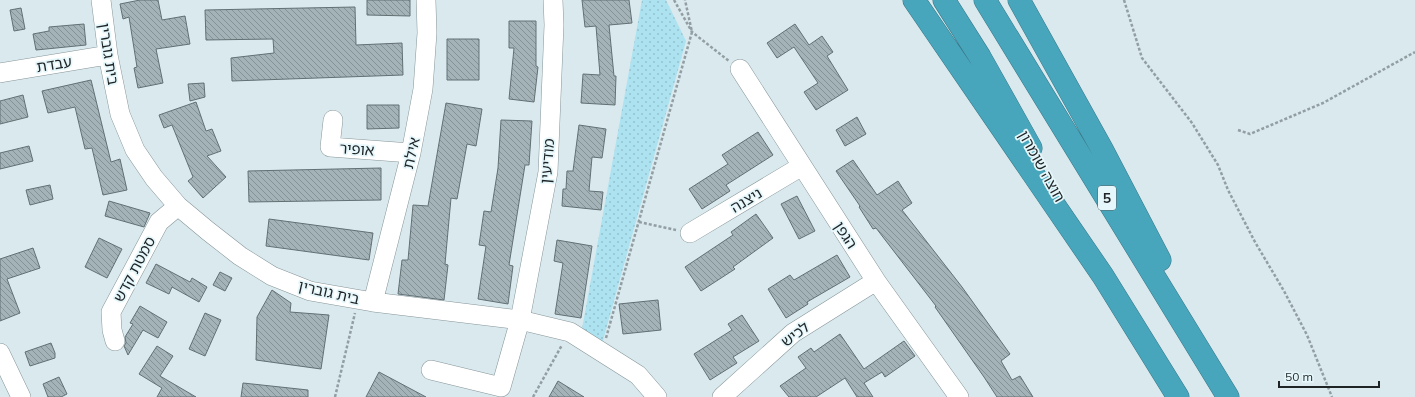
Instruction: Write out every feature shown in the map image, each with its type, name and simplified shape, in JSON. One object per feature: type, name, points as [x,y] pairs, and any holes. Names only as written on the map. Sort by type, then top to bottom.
[{"type":"highway","points":[[914,0],[1104,276],[1178,397]]},
{"type":"highway","name":"חוצה שומרון","points":[[944,0],[980,57],[1104,276]]},
{"type":"highway","name":"5","points":[[984,0],[1228,397]]},
{"type":"highway","points":[[1019,0],[1102,149],[1232,397]]},
{"type":"street","name":"בית גוברין","points":[[101,0],[108,55],[120,114],[136,150],[154,178],[178,206],[240,256],[272,276],[310,291],[366,301],[520,320],[570,332],[638,374],[657,397]]},
{"type":"street","name":"אילת","points":[[366,301],[411,153],[423,89],[427,33],[426,0]]},
{"type":"street","name":"מודיעין","points":[[431,370],[501,387],[520,320],[548,172],[554,25],[553,0]]},
{"type":"street","name":"עבדת","points":[[0,73],[108,55]]},
{"type":"street","name":"הגפן","points":[[740,69],[876,281],[959,397]]},
{"type":"street","name":"אופיר","points":[[333,120],[330,147],[411,153]]},
{"type":"street","name":"ניצנה","points":[[690,233],[802,166]]},
{"type":"street","name":"סמטת קדש","points":[[115,341],[112,330],[111,312],[159,222],[178,206]]},
{"type":"street","name":"לכיש","points":[[722,397],[793,333],[876,281]]},
{"type":"street","points":[[0,352],[21,397]]},
{"type":"path","points":[[674,0],[692,32],[740,69]]},
{"type":"path","points":[[602,352],[692,32],[685,0]]},
{"type":"path","points":[[1124,0],[1142,58],[1192,123],[1218,165],[1228,190],[1255,242],[1284,291],[1307,335],[1332,397]]},
{"type":"path","points":[[1238,130],[1250,134],[1323,103],[1415,52]]},
{"type":"path","points":[[639,222],[690,233]]},
{"type":"path","points":[[335,397],[366,301]]},
{"type":"path","points":[[534,397],[570,332]]},
{"type":"shaded area","points":[[642,0],[666,0],[686,41],[602,344],[582,329]]},
{"type":"building","points":[[140,0],[158,0],[162,20],[185,16],[190,44],[156,49],[163,83],[138,88],[134,68],[137,67],[129,17],[123,19],[120,4]]},
{"type":"building","points":[[367,0],[410,0],[410,16],[367,15]]},
{"type":"building","points":[[582,0],[629,0],[632,23],[609,25],[614,76],[616,76],[615,105],[581,103],[583,74],[600,75],[596,26],[585,27]]},
{"type":"building","points":[[355,7],[356,45],[402,43],[403,75],[232,81],[231,58],[274,53],[273,39],[206,40],[205,10]]},
{"type":"building","points":[[21,8],[25,29],[14,31],[10,10]]},
{"type":"building","points":[[509,21],[536,21],[536,66],[538,67],[534,102],[509,99],[514,48],[509,48]]},
{"type":"building","points":[[84,24],[86,45],[36,50],[33,34],[49,31],[49,27]]},
{"type":"building","points":[[795,24],[809,45],[822,36],[833,52],[827,56],[848,90],[816,110],[804,92],[818,83],[794,47],[777,58],[767,43]]},
{"type":"building","points":[[447,39],[479,39],[479,80],[447,80]]},
{"type":"building","points":[[91,80],[111,162],[120,159],[127,190],[103,195],[92,148],[85,149],[75,107],[48,113],[42,91]]},
{"type":"building","points":[[204,83],[205,97],[190,101],[188,84]]},
{"type":"building","points":[[23,95],[28,117],[0,124],[0,101]]},
{"type":"building","points":[[196,102],[206,131],[212,129],[221,151],[207,156],[226,177],[203,198],[188,181],[193,177],[172,125],[164,128],[159,115]]},
{"type":"building","points":[[446,103],[482,109],[476,146],[467,144],[457,199],[451,198],[445,264],[448,265],[444,300],[398,294],[402,260],[408,260],[413,205],[428,206]]},
{"type":"building","points":[[367,105],[399,105],[399,128],[367,129]]},
{"type":"building","points":[[857,117],[866,134],[845,146],[836,130]]},
{"type":"building","points":[[501,120],[532,121],[529,165],[525,165],[509,265],[513,266],[508,304],[478,299],[486,246],[479,245],[484,211],[491,212],[498,168]]},
{"type":"building","points":[[579,125],[606,129],[602,158],[592,157],[589,191],[603,192],[601,210],[562,206],[563,189],[566,189],[567,171],[573,171]]},
{"type":"building","points":[[758,132],[773,155],[726,185],[730,191],[702,209],[689,189],[728,164],[722,155]]},
{"type":"building","points":[[29,146],[33,161],[0,169],[0,153]]},
{"type":"building","points":[[853,160],[877,195],[898,181],[912,203],[902,210],[962,287],[1010,354],[1001,361],[1012,380],[1020,376],[1033,397],[997,397],[935,307],[936,306],[876,228],[873,229],[859,207],[860,206],[836,171]]},
{"type":"building","points":[[381,168],[381,200],[249,202],[248,171]]},
{"type":"building","points":[[50,185],[53,199],[30,205],[26,190]]},
{"type":"building","points":[[797,196],[815,231],[799,239],[781,204]]},
{"type":"building","points":[[109,201],[150,213],[144,227],[105,216]]},
{"type":"building","points":[[756,214],[773,238],[733,267],[735,269],[701,291],[685,267],[733,235],[731,232]]},
{"type":"building","points":[[269,219],[373,233],[369,260],[266,246]]},
{"type":"building","points":[[99,238],[122,249],[107,278],[85,267]]},
{"type":"building","points":[[557,240],[592,246],[581,318],[555,314],[563,263],[554,261]]},
{"type":"building","points":[[33,248],[40,268],[7,279],[20,313],[0,321],[0,259]]},
{"type":"building","points":[[837,255],[850,277],[807,302],[808,304],[786,318],[768,289],[790,275],[794,280]]},
{"type":"building","points":[[156,264],[190,282],[192,278],[207,287],[199,302],[172,287],[169,294],[146,283]]},
{"type":"building","points":[[220,272],[232,278],[225,291],[213,285]]},
{"type":"building","points":[[272,290],[291,303],[290,312],[329,315],[321,369],[256,360],[257,317]]},
{"type":"building","points":[[658,300],[661,330],[623,334],[619,304]]},
{"type":"building","points":[[140,306],[167,322],[158,338],[143,330],[128,355],[124,346],[126,343],[125,337],[133,324],[130,323]]},
{"type":"building","points":[[205,313],[221,320],[205,356],[189,349]]},
{"type":"building","points":[[742,315],[759,341],[733,357],[737,363],[710,380],[694,354],[732,330],[728,324]]},
{"type":"building","points":[[840,334],[864,369],[904,341],[915,356],[885,377],[882,372],[864,383],[873,397],[857,397],[845,378],[816,397],[789,397],[780,386],[806,368],[798,357],[811,348],[814,352]]},
{"type":"building","points":[[51,343],[55,353],[55,358],[30,366],[25,352]]},
{"type":"building","points":[[157,346],[173,356],[160,376],[196,397],[157,397],[162,388],[139,374]]},
{"type":"building","points":[[379,372],[426,397],[366,397]]},
{"type":"building","points":[[59,377],[67,394],[61,397],[48,397],[43,384]]},
{"type":"building","points":[[558,381],[584,397],[549,397]]},
{"type":"building","points":[[243,383],[308,390],[308,397],[241,397]]}]
